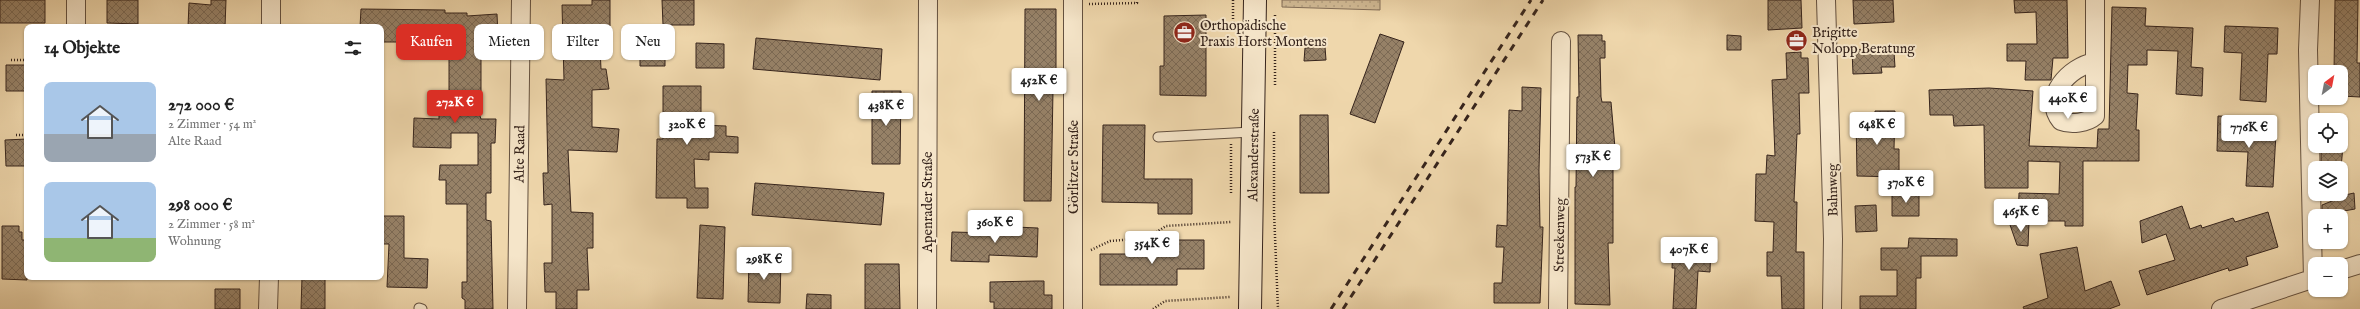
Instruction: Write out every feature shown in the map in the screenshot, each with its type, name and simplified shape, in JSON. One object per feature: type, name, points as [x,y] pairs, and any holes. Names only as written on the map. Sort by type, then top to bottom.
[{"type":"main road","name":"Alexanderstraße","points":[[1250,309],[1264,129],[1254,0]]},
{"type":"street","points":[[76,0],[76,24]]},
{"type":"street","points":[[271,0],[271,24]]},
{"type":"street","name":"Alte Raad","points":[[517,309],[521,0]]},
{"type":"street","name":"Apenrader Straße","points":[[927,309],[928,0]]},
{"type":"street","name":"Bahnweg","points":[[1826,0],[1833,231],[1832,309]]},
{"type":"street","points":[[2094,62],[2095,0]]},
{"type":"street","points":[[2310,0],[2308,50],[2313,257]]},
{"type":"street","name":"Görlitzer Straße","points":[[1073,2],[1073,309]]},
{"type":"street","name":"Streekenweg","points":[[1558,309],[1561,41]]},
{"type":"street","points":[[2348,268],[2360,264]]},
{"type":"street","points":[[268,309],[269,280]]},
{"type":"street","points":[[2221,309],[2308,280]]},
{"type":"lane","points":[[1158,137],[1264,129]]},
{"type":"path","points":[[1073,2],[1137,3],[1137,0]]},
{"type":"path","points":[[1275,8],[1275,87]]},
{"type":"path","points":[[11,60],[24,60]]},
{"type":"path","points":[[1264,129],[1274,212],[1278,309]]},
{"type":"path","points":[[16,135],[24,135]]},
{"type":"path","points":[[1110,241],[1147,238],[1166,226],[1231,222]]},
{"type":"path","points":[[1153,309],[1165,301],[1230,297]]},
{"type":"shaded area","points":[[1282,0],[1380,0],[1380,10],[1282,7]]},
{"type":"building","points":[[0,0],[45,0],[45,23],[0,23]]},
{"type":"building","points":[[107,0],[138,0],[138,24],[107,23]]},
{"type":"building","points":[[211,0],[226,0],[225,24],[188,24],[189,3],[211,5]]},
{"type":"building","points":[[592,0],[610,0],[610,24],[563,24],[562,5],[592,5]]},
{"type":"building","points":[[662,0],[694,0],[694,25],[663,24]]},
{"type":"building","points":[[1768,0],[1801,0],[1802,28],[1768,30]]},
{"type":"building","points":[[1853,0],[1893,0],[1894,22],[1854,24]]},
{"type":"building","points":[[2014,0],[2067,0],[2068,58],[2053,58],[2051,80],[2025,80],[2026,61],[2007,61],[2007,44],[2037,44],[2036,12],[2015,13]]},
{"type":"building","points":[[2335,0],[2358,0],[2357,63],[2360,63],[2360,97],[2348,96],[2348,65],[2334,65]]},
{"type":"building","points":[[2112,7],[2146,8],[2145,26],[2193,28],[2191,67],[2203,68],[2202,96],[2176,94],[2178,51],[2147,50],[2147,65],[2128,65],[2127,93],[2138,94],[2136,130],[2139,130],[2139,161],[2083,161],[2083,226],[2065,226],[2065,221],[2018,221],[2019,193],[2059,194],[2060,162],[2028,161],[2028,188],[1985,188],[1984,125],[1954,126],[1953,115],[1930,115],[1929,90],[1989,88],[2033,91],[2029,146],[2097,148],[2098,129],[2109,129]]},
{"type":"building","points":[[361,9],[445,10],[445,13],[467,13],[467,16],[497,14],[497,24],[474,24],[474,60],[481,60],[481,93],[472,93],[481,119],[496,119],[495,143],[491,143],[491,193],[486,193],[486,220],[491,221],[493,309],[465,309],[465,300],[462,298],[462,282],[467,282],[467,204],[446,204],[446,180],[439,180],[440,165],[478,165],[478,133],[451,133],[451,148],[413,147],[414,118],[439,119],[439,114],[449,114],[449,60],[466,60],[466,24],[396,24],[396,42],[384,42],[384,24],[360,24]]},
{"type":"building","points":[[1025,9],[1056,9],[1056,90],[1053,90],[1051,201],[1024,201]]},
{"type":"building","points":[[1206,15],[1206,96],[1160,95],[1160,66],[1164,66],[1164,16]]},
{"type":"building","points":[[2225,26],[2278,28],[2277,54],[2268,54],[2266,102],[2240,100],[2242,53],[2224,52]]},
{"type":"building","points":[[1380,34],[1404,42],[1375,123],[1350,114]]},
{"type":"building","points":[[1578,35],[1602,35],[1602,41],[1605,41],[1605,58],[1600,58],[1601,97],[1602,102],[1611,102],[1615,148],[1613,148],[1613,243],[1608,243],[1610,305],[1575,304],[1575,187],[1577,97],[1579,97]]},
{"type":"building","points":[[1727,35],[1741,36],[1741,50],[1727,50]]},
{"type":"building","points":[[756,38],[882,49],[880,80],[753,69]]},
{"type":"building","points":[[696,43],[724,44],[724,68],[696,68]]},
{"type":"building","points":[[1325,47],[1326,60],[1304,61],[1305,48]]},
{"type":"building","points":[[1878,48],[1878,52],[1894,52],[1895,67],[1881,67],[1882,73],[1853,74],[1852,50]]},
{"type":"building","points":[[1801,52],[1801,58],[1808,58],[1809,93],[1799,93],[1800,134],[1797,134],[1794,202],[1797,202],[1796,252],[1804,252],[1804,309],[1782,309],[1781,276],[1767,276],[1767,252],[1773,252],[1774,222],[1755,221],[1756,174],[1766,174],[1767,155],[1775,156],[1772,80],[1787,79],[1786,53]]},
{"type":"building","points":[[563,60],[601,60],[601,69],[606,69],[609,89],[592,90],[592,127],[619,129],[617,152],[568,150],[571,212],[593,213],[593,248],[587,248],[589,290],[577,290],[577,309],[556,309],[556,292],[545,292],[544,263],[552,263],[552,204],[544,205],[543,173],[548,173],[546,79],[564,80]]},
{"type":"building","points":[[640,60],[665,60],[665,66],[640,66]]},
{"type":"building","points":[[6,65],[24,65],[24,91],[6,91]]},
{"type":"building","points":[[663,86],[701,86],[701,125],[726,126],[726,136],[738,137],[738,153],[709,152],[709,160],[694,159],[695,188],[708,188],[708,208],[687,208],[687,198],[656,198],[657,139],[663,139]]},
{"type":"building","points":[[1522,87],[1541,88],[1539,170],[1540,227],[1543,227],[1540,303],[1494,303],[1494,283],[1502,283],[1504,247],[1496,247],[1497,225],[1507,226],[1509,110],[1522,111]]},
{"type":"building","points":[[872,91],[901,91],[900,164],[872,164]]},
{"type":"building","points":[[1875,111],[1895,111],[1894,149],[1899,149],[1899,177],[1857,176],[1856,116],[1875,117]]},
{"type":"building","points":[[1300,115],[1328,115],[1329,193],[1300,193]]},
{"type":"building","points":[[2218,116],[2248,117],[2247,131],[2276,133],[2273,187],[2246,186],[2248,152],[2217,151]]},
{"type":"building","points":[[1103,125],[1145,125],[1144,179],[1192,179],[1192,214],[1158,214],[1158,203],[1102,202]]},
{"type":"building","points":[[24,139],[24,166],[6,166],[5,140]]},
{"type":"building","points":[[2321,153],[2342,153],[2342,161],[2321,161]]},
{"type":"building","points":[[755,183],[884,193],[881,225],[752,215]]},
{"type":"building","points":[[1892,193],[1919,193],[1919,216],[1892,216]]},
{"type":"building","points":[[2354,193],[2355,209],[2348,210],[2348,209],[2322,209],[2322,205],[2332,201],[2348,201],[2348,194]]},
{"type":"building","points":[[1876,205],[1877,231],[1856,232],[1855,206]]},
{"type":"building","points":[[2182,206],[2190,229],[2201,225],[2202,228],[2233,218],[2235,222],[2268,212],[2278,247],[2246,257],[2248,265],[2229,271],[2228,268],[2147,295],[2139,271],[2175,260],[2166,234],[2142,243],[2140,221]]},
{"type":"building","points":[[384,216],[404,216],[404,258],[428,259],[427,288],[387,287],[389,244],[384,244]]},
{"type":"building","points":[[2009,222],[2029,222],[2028,246],[2017,245]]},
{"type":"building","points":[[700,225],[725,227],[723,299],[697,298]]},
{"type":"building","points":[[2,226],[19,226],[19,232],[22,232],[22,240],[24,240],[24,280],[2,279]]},
{"type":"building","points":[[992,226],[1038,228],[1037,257],[989,255],[989,262],[951,261],[952,232],[992,233]]},
{"type":"building","points":[[1909,238],[1957,239],[1957,256],[1921,256],[1921,278],[1916,278],[1916,309],[1860,309],[1860,296],[1897,296],[1897,270],[1881,270],[1881,248],[1908,248]]},
{"type":"building","points":[[1169,240],[1204,240],[1204,269],[1177,269],[1177,285],[1100,285],[1100,254],[1169,254]]},
{"type":"building","points":[[1677,240],[1711,241],[1710,272],[1698,271],[1696,309],[1673,309],[1675,268],[1672,268],[1673,243],[1677,243]]},
{"type":"building","points":[[2077,247],[2085,291],[2111,281],[2120,305],[2109,309],[2024,309],[2023,307],[2048,298],[2040,254]]},
{"type":"building","points":[[749,259],[781,260],[780,303],[748,302]]},
{"type":"building","points":[[865,264],[899,264],[900,309],[865,309]]},
{"type":"building","points":[[302,280],[325,280],[325,309],[301,309]]},
{"type":"building","points":[[1044,281],[1044,295],[1052,295],[1052,309],[994,309],[994,302],[990,302],[990,282]]},
{"type":"building","points":[[215,289],[240,289],[240,309],[215,309]]},
{"type":"building","points":[[807,294],[831,295],[831,309],[806,309]]},
{"type":"railway","points":[[1331,309],[1531,0]]},
{"type":"railway","points":[[1343,309],[1543,0]]},
{"type":"place","name":"Orthopädische Praxis Horst Montens","points":[[1185,33]]},
{"type":"place","name":"Brigitte Nolopp Beratung","points":[[1797,40]]}]
